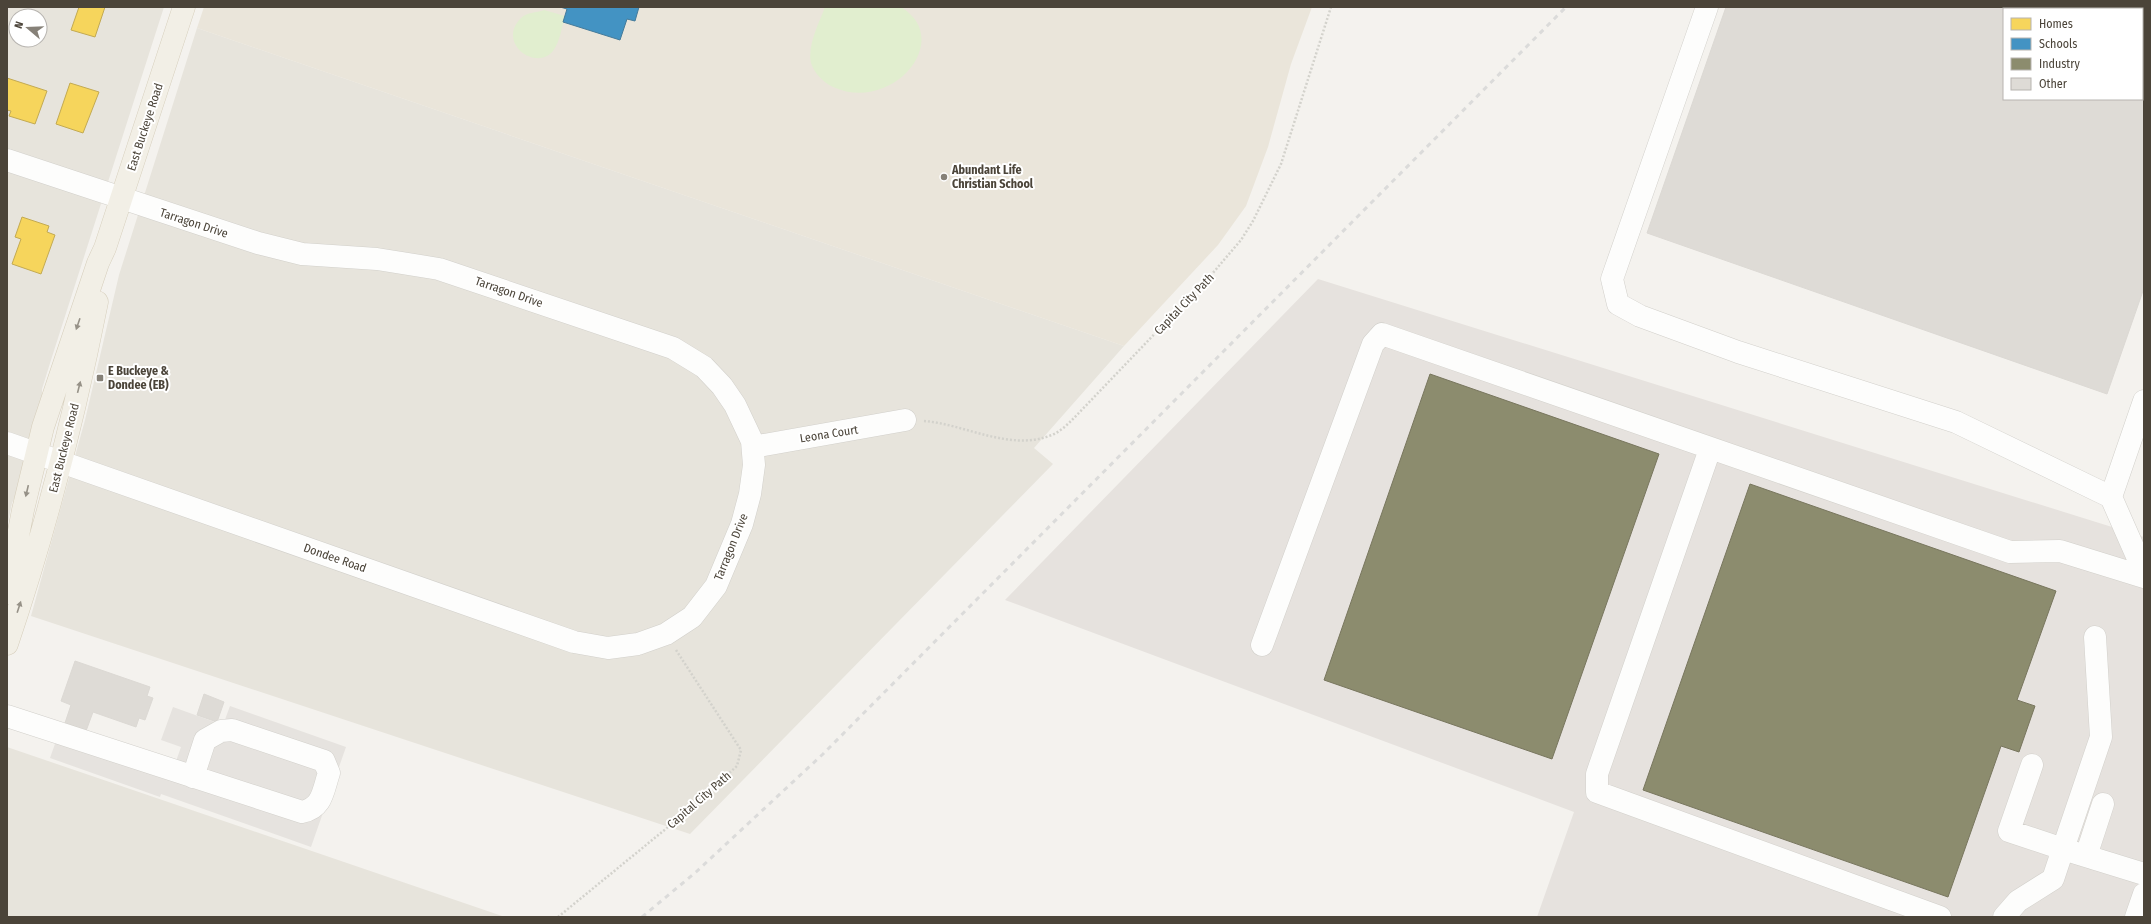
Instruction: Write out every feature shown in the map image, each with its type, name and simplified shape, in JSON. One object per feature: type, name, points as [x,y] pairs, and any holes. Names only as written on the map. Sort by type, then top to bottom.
[{"type":"main road","name":"East Buckeye Road","points":[[7,593],[36,453],[43,427],[98,263],[106,248],[184,7]]},
{"type":"main road","name":"East Buckeye Road","points":[[7,644],[40,544],[61,462],[87,355],[102,282],[106,248]]},
{"type":"street","points":[[1707,7],[1612,279],[1618,304],[1640,316],[1738,352],[1956,422],[2111,496],[2144,572]]},
{"type":"street","name":"Tarragon Drive","points":[[7,160],[258,243],[302,254],[377,259],[439,269],[673,348],[704,367],[722,386],[741,416],[752,441],[754,465],[751,487],[742,524],[716,586],[692,617],[666,634]]},
{"type":"street","points":[[1262,645],[1373,344],[1382,334],[2010,552],[2060,551],[2144,577]]},
{"type":"street","points":[[2111,496],[2144,401]]},
{"type":"street","name":"Leona Court","points":[[752,447],[905,420]]},
{"type":"street","name":"Dondee Road","points":[[7,443],[574,642],[608,648],[638,644],[666,634]]},
{"type":"street","points":[[1710,449],[1597,774],[1597,792],[1940,917]]},
{"type":"street","points":[[2004,917],[2018,901],[2053,879],[2101,737],[2095,637]]},
{"type":"street","points":[[7,716],[302,812],[315,808],[319,803],[329,773],[324,761],[232,730],[221,731],[205,740],[193,776]]},
{"type":"street","points":[[2032,765],[2009,831],[2144,874]]},
{"type":"street","points":[[2086,856],[2103,804]]},
{"type":"street","points":[[2136,917],[2144,894]]},
{"type":"path","name":"Capital City Path","points":[[905,420],[940,422],[1011,440],[1037,440],[1050,436],[1074,418],[1212,274],[1241,240],[1253,221],[1281,164],[1331,7]]},
{"type":"path","name":"Capital City Path","points":[[558,917],[684,814],[737,766],[741,750],[666,634]]},
{"type":"shaded area","points":[[7,7],[164,7],[42,389],[42,402],[20,486],[12,503],[7,527]]},
{"type":"shaded area","name":"Abundant Life Christian School","points":[[204,7],[1312,7],[1291,64],[1268,147],[1246,206],[1218,245],[1124,346],[197,28]]},
{"type":"shaded area","points":[[197,28],[1124,346],[1034,448],[1053,464],[690,834],[31,616],[85,420],[119,275]]},
{"type":"shaded area","points":[[1318,279],[2144,537],[2144,917],[1537,917],[1574,812],[1005,600]]},
{"type":"shaded area","points":[[230,706],[346,747],[311,847],[161,794],[160,797],[50,758],[62,724],[175,764],[181,747],[161,740],[173,707],[223,725]]},
{"type":"shaded area","points":[[7,747],[505,917],[7,917]]},
{"type":"green space","points":[[825,7],[901,7],[916,21],[921,37],[919,54],[909,70],[895,82],[876,91],[855,93],[833,87],[826,83],[814,70],[810,56],[814,35]]},
{"type":"green space","points":[[544,10],[565,16],[559,39],[553,51],[546,57],[537,58],[521,52],[513,37],[514,27],[523,16]]},
{"type":"building: Homes","points":[[79,7],[105,7],[95,37],[71,30]]},
{"type":"building: Homes","points":[[7,78],[47,91],[35,124],[9,116],[11,111],[7,110]]},
{"type":"building: Homes","points":[[70,83],[99,92],[83,133],[56,124]]},
{"type":"building: Homes","points":[[22,217],[49,226],[47,232],[55,235],[41,274],[12,264],[21,239],[15,237]]},
{"type":"building: Schools","points":[[560,7],[639,7],[635,21],[627,19],[620,40],[563,22],[567,9]]},
{"type":"building: Industry","points":[[1430,374],[1659,454],[1552,759],[1324,680]]},
{"type":"building: Industry","points":[[1750,484],[2056,591],[2017,700],[2035,706],[2019,752],[2001,746],[1948,897],[1643,790]]},
{"type":"building: Other","points":[[1726,7],[2144,7],[2144,288],[2107,394],[1647,233]]},
{"type":"building: Other","points":[[75,661],[150,687],[147,696],[153,698],[145,720],[139,718],[136,727],[93,712],[86,731],[65,723],[71,705],[61,701]]},
{"type":"building: Other","points":[[204,694],[224,702],[217,722],[197,715]]},
{"type":"railway","points":[[642,917],[696,872],[823,754],[1566,7]]},
{"type":"place","name":"Abundant Life Christian School","points":[[944,177]]},
{"type":"place","name":"E Buckeye & Dondee (EB)","points":[[100,378]]}]
